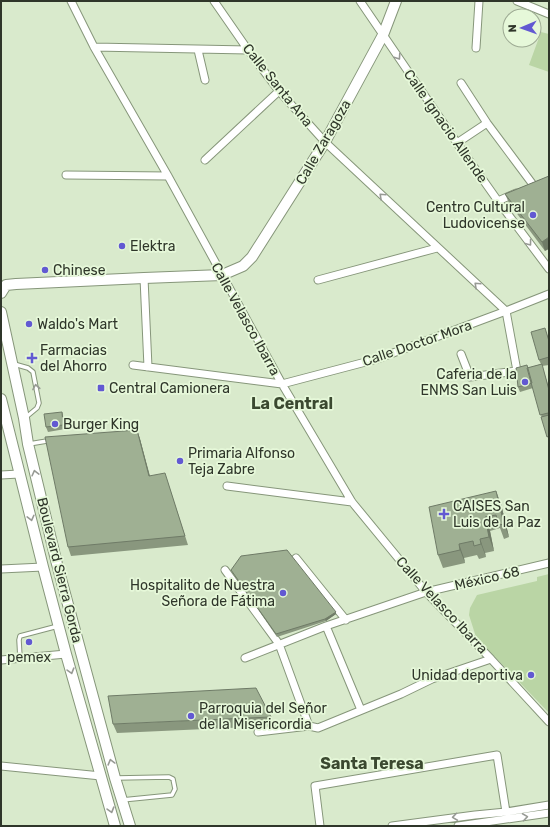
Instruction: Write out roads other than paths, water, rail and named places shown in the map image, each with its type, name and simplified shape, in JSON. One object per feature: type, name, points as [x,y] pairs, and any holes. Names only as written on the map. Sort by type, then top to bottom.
[{"type":"main road","name":"Calle Zaragoza","points":[[1,293],[6,285],[144,278],[221,272],[233,270],[243,266],[252,257],[325,142],[383,35],[396,1]]},
{"type":"main road","name":"Calle Zaragoza","points":[[1,279],[221,272]]},
{"type":"main road","name":"Boulevard Sierra Gorda","points":[[1,312],[2,323],[24,418],[28,444],[59,571],[115,778],[130,826]]},
{"type":"main road","name":"Boulevard Sierra Gorda","points":[[1,399],[66,654],[115,826]]},
{"type":"main road","points":[[13,449],[28,444]]},
{"type":"street","name":"Calle Velasco Ibarra","points":[[71,1],[94,47],[168,176],[282,384],[352,502],[426,592],[549,722]]},
{"type":"street","name":"Calle Santa Ana","points":[[214,1],[279,92],[325,142],[506,312]]},
{"type":"street","name":"Calle Ignacio Allende","points":[[360,1],[457,143],[549,269]]},
{"type":"street","points":[[476,48],[479,1]]},
{"type":"street","points":[[517,1],[549,14]]},
{"type":"street","points":[[94,47],[248,50]]},
{"type":"street","points":[[198,50],[205,80]]},
{"type":"street","points":[[461,84],[487,123],[534,186]]},
{"type":"street","points":[[205,160],[279,92]]},
{"type":"street","points":[[457,143],[487,123]]},
{"type":"street","points":[[66,175],[168,176]]},
{"type":"street","points":[[527,188],[542,182]]},
{"type":"street","points":[[498,200],[520,192]]},
{"type":"street","points":[[318,280],[437,248]]},
{"type":"street","points":[[144,278],[148,366]]},
{"type":"street","name":"Calle Doctor Mora","points":[[282,384],[377,359],[506,312],[549,294]]},
{"type":"street","points":[[461,354],[470,377],[517,372],[506,312]]},
{"type":"street","points":[[133,365],[282,384]]},
{"type":"street","points":[[1,475],[19,474]]},
{"type":"street","points":[[227,486],[352,502]]},
{"type":"street","points":[[296,558],[346,620]]},
{"type":"street","name":"México 68","points":[[245,658],[326,626],[426,592],[549,563]]},
{"type":"street","points":[[1,569],[43,567]]},
{"type":"street","points":[[226,570],[279,644],[309,726]]},
{"type":"street","points":[[326,626],[362,710]]},
{"type":"street","points":[[1,660],[66,654]]},
{"type":"street","points":[[258,732],[309,726],[318,728],[432,679],[491,659]]},
{"type":"street","points":[[320,826],[315,786],[497,755],[506,812]]},
{"type":"street","points":[[1,766],[101,776]]},
{"type":"street","points":[[392,826],[506,812],[549,805]]},
{"type":"street","points":[[458,826],[549,813]]},
{"type":"street","points":[[475,815],[476,824]]},
{"type":"lane","points":[[12,363],[28,368],[33,372],[39,403],[37,408],[24,418]]},
{"type":"lane","points":[[28,444],[47,441]]},
{"type":"lane","points":[[20,658],[20,636],[59,626]]},
{"type":"lane","points":[[115,778],[173,779],[175,789],[172,795],[122,800]]},
{"type":"place","name":"Centro Cultural Ludovicense","points":[[533,215]]},
{"type":"place","name":"Elektra","points":[[122,246]]},
{"type":"place","name":"Chinese","points":[[45,270]]},
{"type":"place","name":"Waldo's Mart","points":[[29,324]]},
{"type":"place","name":"Farmacias del Ahorro","points":[[32,358]]},
{"type":"place","name":"Caferia de la ENMS San Luis","points":[[525,382]]},
{"type":"place","name":"Central Camionera","points":[[101,388]]},
{"type":"place","name":"Burger King","points":[[55,424]]},
{"type":"place","name":"Primaria Alfonso Teja Zabre","points":[[180,461]]},
{"type":"place","name":"CAISES San Luis de la Paz","points":[[444,514]]},
{"type":"place","name":"Hospitalito de Nuestra Señora de Fátima","points":[[283,593]]},
{"type":"place","name":"pemex","points":[[29,642]]},
{"type":"place","name":"Unidad deportiva","points":[[531,675]]},
{"type":"place","name":"Parroquia del Señor de la Misericordia","points":[[191,716]]},
{"type":"district","name":"La Central","points":[[292,403]]},
{"type":"district","name":"Santa Teresa","points":[[372,763]]}]
